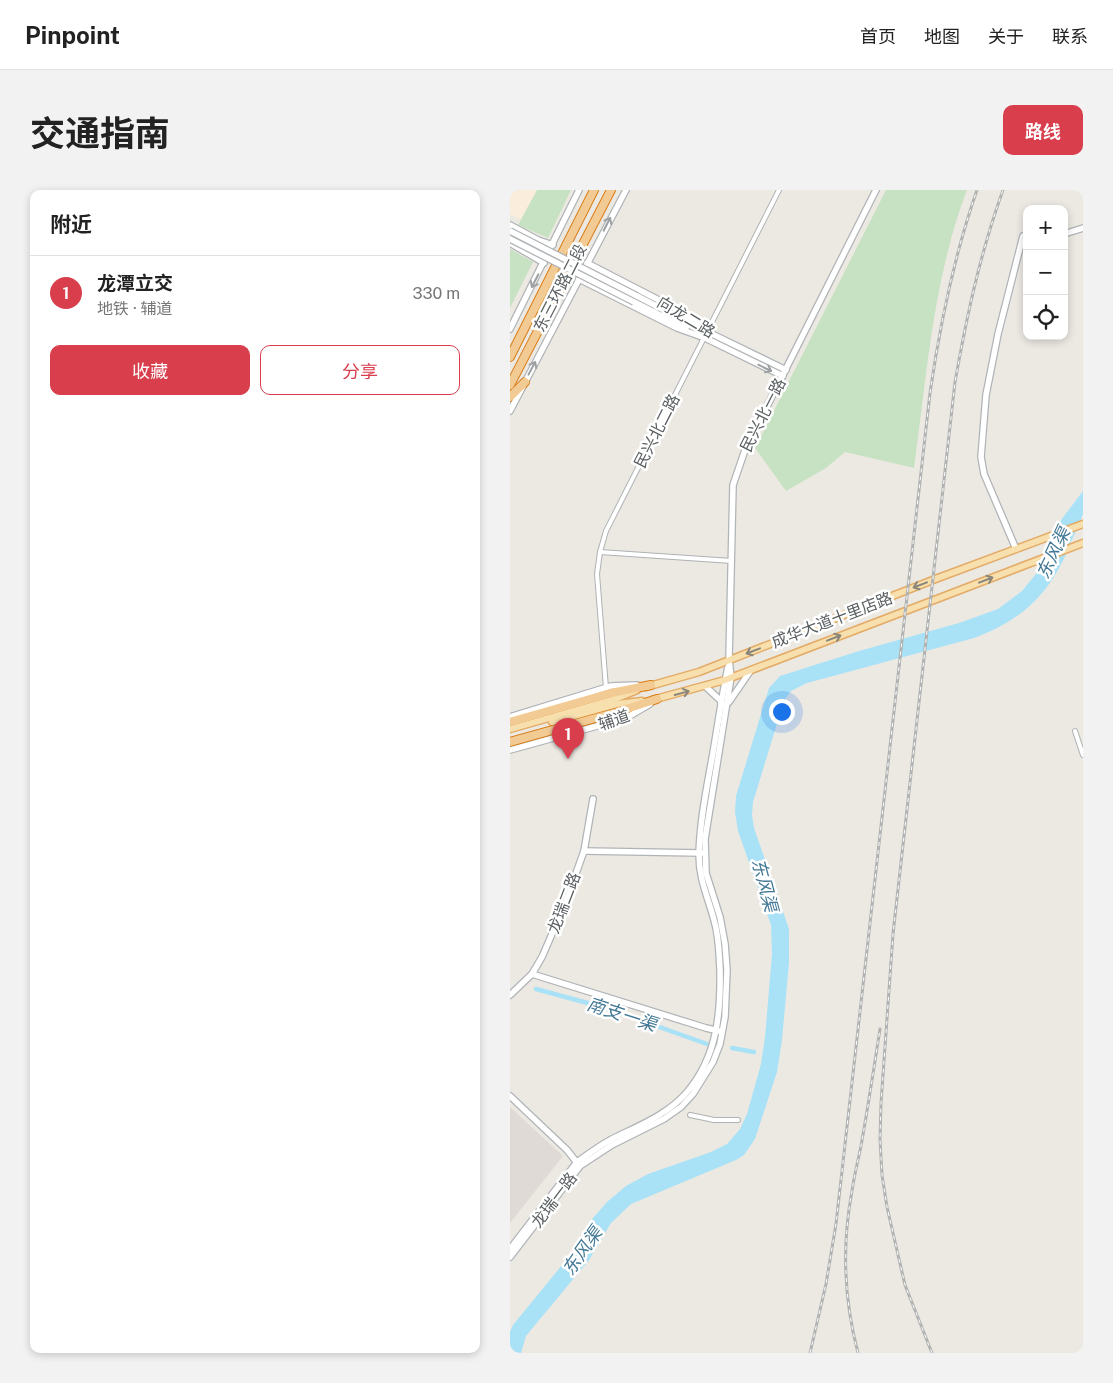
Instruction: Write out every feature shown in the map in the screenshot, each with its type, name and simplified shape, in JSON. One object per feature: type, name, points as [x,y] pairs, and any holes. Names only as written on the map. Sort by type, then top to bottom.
[{"type":"highway","name":"东三环路二段","points":[[510,357],[594,190]]},
{"type":"highway","name":"东三环路二段","points":[[510,386],[611,190]]},
{"type":"highway","points":[[510,397],[525,382]]},
{"type":"highway","points":[[510,742],[651,685]]},
{"type":"highway","points":[[510,722],[613,699],[657,699]]},
{"type":"main road","name":"成华大道十里店路","points":[[651,685],[699,672],[1081,525]]},
{"type":"main road","name":"成华大道十里店路","points":[[657,699],[728,679],[1083,543]]},
{"type":"main road","points":[[510,729],[613,699]]},
{"type":"main road","points":[[510,734],[613,699]]},
{"type":"street","points":[[510,330],[579,190]]},
{"type":"street","points":[[510,411],[626,190]]},
{"type":"street","name":"民兴北二路","points":[[613,699],[597,574],[600,552],[606,531],[779,190]]},
{"type":"street","name":"民兴北一路","points":[[578,1164],[591,1152],[661,1114],[682,1097],[699,1076],[720,1031],[726,997],[725,944],[720,917],[706,873],[702,853],[728,679],[733,484],[745,450],[876,190]]},
{"type":"street","points":[[510,226],[553,245]]},
{"type":"street","points":[[1068,233],[1083,228]]},
{"type":"street","points":[[510,231],[706,335]]},
{"type":"street","points":[[1016,549],[984,474],[981,457],[986,395],[998,334],[1023,236]]},
{"type":"street","points":[[510,239],[636,299]]},
{"type":"street","points":[[510,243],[544,263]]},
{"type":"street","name":"向龙二路","points":[[587,263],[684,313],[706,335]]},
{"type":"street","name":"向龙二路","points":[[579,279],[677,328],[706,335],[784,373]]},
{"type":"street","points":[[600,552],[732,561]]},
{"type":"street","points":[[706,686],[724,705],[752,670]]},
{"type":"street","points":[[510,718],[613,699]]},
{"type":"street","name":"辅道","points":[[510,750],[626,718],[657,699]]},
{"type":"street","points":[[1075,731],[1082,747],[1083,755]]},
{"type":"street","name":"龙瑞二路","points":[[510,994],[532,974],[542,958],[565,904],[584,851],[593,799]]},
{"type":"street","points":[[584,851],[702,853]]},
{"type":"street","points":[[532,974],[720,1031]]},
{"type":"street","points":[[510,1096],[567,1150],[578,1164]]},
{"type":"street","points":[[690,1115],[714,1120],[738,1120]]},
{"type":"street","name":"龙瑞一路","points":[[510,1249],[578,1164]]},
{"type":"street","name":"龙瑞一路","points":[[510,1258],[578,1164]]},
{"type":"shaded area","points":[[510,190],[537,190],[521,220],[510,214]]},
{"type":"shaded area","points":[[510,1107],[563,1156],[510,1223]]},
{"type":"green space","points":[[537,190],[571,190],[548,238],[518,225]]},
{"type":"green space","points":[[886,190],[967,190],[955,224],[939,292],[914,468],[845,452],[826,468],[786,491],[755,448]]},
{"type":"green space","points":[[510,249],[533,262],[510,308]]},
{"type":"water","name":"东风渠","points":[[1083,491],[1083,514],[1055,576],[1034,602],[1021,613],[991,631],[974,638],[807,683],[791,691],[784,701],[753,802],[752,815],[754,828],[789,929],[789,963],[777,1072],[755,1139],[744,1155],[736,1160],[631,1204],[611,1223],[589,1260],[526,1336],[521,1353],[510,1353],[510,1332],[513,1325],[580,1243],[593,1218],[607,1202],[626,1186],[648,1174],[711,1152],[727,1144],[740,1129],[747,1114],[761,1064],[765,1037],[772,954],[771,925],[738,831],[735,812],[736,796],[769,688],[780,676],[859,651],[959,623],[998,609],[1022,591],[1040,569],[1061,520]]},
{"type":"waterway","name":"南支一渠","points":[[536,989],[606,1008],[707,1044]]},
{"type":"waterway","name":"南支一渠","points":[[732,1048],[754,1052]]},
{"type":"railway","points":[[810,1353],[826,1284],[836,1224],[930,393],[938,341],[949,290],[961,240],[977,190]]},
{"type":"railway","points":[[932,1353],[905,1285],[887,1207],[882,1175],[881,1103],[893,934],[955,382],[975,285],[987,238],[1003,190]]},
{"type":"railway","points":[[858,1353],[847,1292],[847,1231],[880,1029]]},
{"type":"place","name":"龙潭立交","points":[[568,759]]}]
